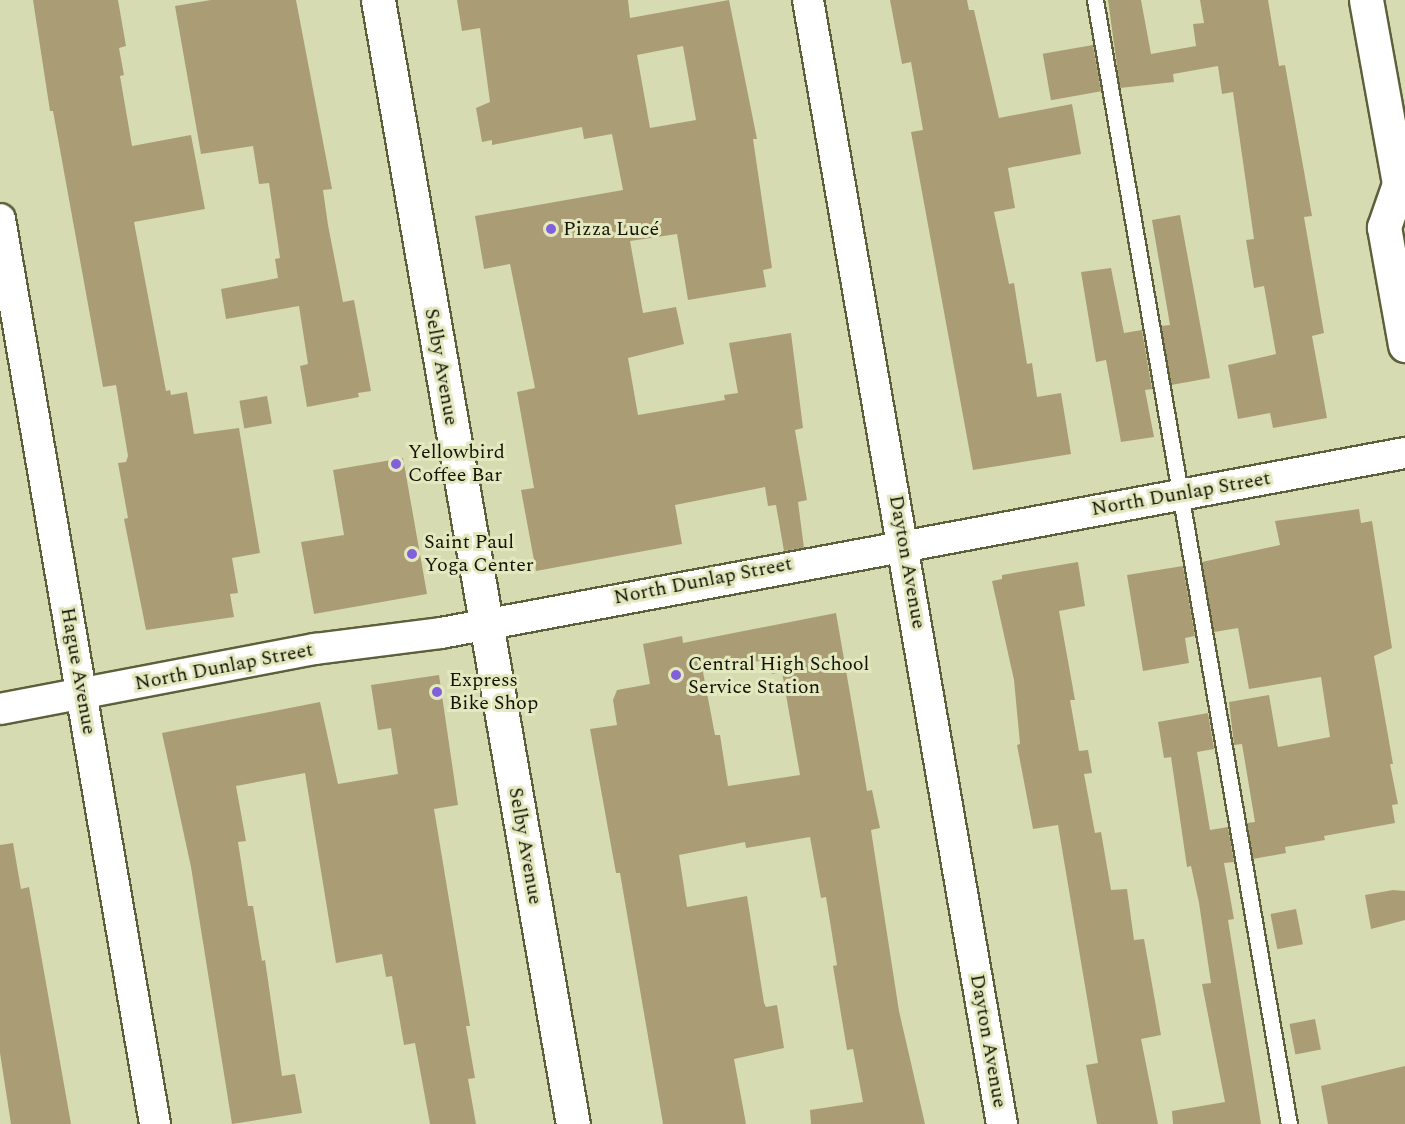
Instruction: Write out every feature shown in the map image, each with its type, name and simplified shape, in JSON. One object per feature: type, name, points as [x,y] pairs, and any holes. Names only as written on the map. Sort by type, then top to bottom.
[{"type":"street","name":"Selby Avenue","points":[[378,0],[573,1124]]},
{"type":"street","name":"Dayton Avenue","points":[[808,0],[904,544],[1002,1124]]},
{"type":"street","points":[[1366,0],[1402,188],[1384,227],[1405,345]]},
{"type":"street","name":"Hague Avenue","points":[[0,219],[155,1124]]},
{"type":"street","name":"North Dunlap Street","points":[[0,708],[487,622],[1405,453]]},
{"type":"lane","points":[[1095,0],[1289,1124]]},
{"type":"building","points":[[33,0],[118,0],[126,46],[119,48],[124,75],[120,76],[132,146],[191,135],[205,209],[134,222],[166,391],[170,390],[171,395],[187,392],[194,434],[239,428],[260,553],[232,558],[238,593],[230,594],[234,617],[146,630],[124,519],[128,518],[118,463],[126,462],[128,456],[116,385],[103,387],[53,111],[50,111]]},
{"type":"building","points":[[211,0],[296,0],[332,189],[323,190],[328,225],[343,302],[354,300],[371,391],[358,393],[359,397],[307,407],[300,366],[308,364],[299,306],[226,319],[221,289],[278,278],[275,259],[280,258],[269,183],[259,184],[253,146],[201,154],[175,6]]},
{"type":"building","points":[[457,0],[628,0],[630,18],[729,0],[757,139],[753,139],[772,268],[763,270],[766,287],[688,300],[677,234],[630,241],[643,313],[676,307],[684,344],[628,358],[638,415],[725,400],[724,395],[738,393],[729,343],[791,333],[803,428],[795,430],[807,500],[798,502],[804,548],[784,551],[776,505],[768,506],[765,487],[675,505],[682,544],[536,571],[521,490],[534,488],[517,392],[535,388],[510,264],[484,269],[475,216],[623,190],[612,134],[584,139],[582,127],[492,145],[492,140],[482,142],[476,108],[490,102],[480,28],[462,31]],"holes":[[[683,46],[696,120],[650,128],[637,55]]]},
{"type":"building","points":[[890,0],[967,0],[969,10],[974,10],[999,118],[1072,104],[1081,154],[1008,168],[1015,208],[994,212],[1009,284],[1014,283],[1027,364],[1032,363],[1037,397],[1061,393],[1071,454],[973,470],[911,132],[923,130],[911,62],[902,64]]},
{"type":"building","points":[[1108,0],[1141,0],[1151,54],[1196,46],[1193,24],[1204,23],[1200,0],[1268,0],[1279,66],[1285,65],[1312,216],[1304,217],[1324,333],[1312,336],[1327,418],[1273,428],[1270,413],[1238,419],[1228,365],[1276,354],[1264,286],[1254,288],[1246,240],[1254,239],[1233,92],[1222,94],[1218,66],[1173,74],[1174,82],[1120,88]]},
{"type":"building","points":[[1093,45],[1101,91],[1051,100],[1043,54]]},
{"type":"building","points":[[1180,215],[1210,378],[1171,385],[1161,326],[1170,325],[1152,220]]},
{"type":"building","points":[[1111,268],[1124,333],[1142,330],[1152,389],[1145,390],[1154,437],[1121,442],[1106,360],[1096,362],[1081,272]]},
{"type":"building","points":[[267,396],[272,424],[244,428],[239,401]]},
{"type":"building","points":[[403,458],[427,594],[314,614],[301,542],[344,535],[333,470]]},
{"type":"building","points":[[1359,509],[1361,523],[1372,521],[1392,648],[1374,656],[1393,764],[1390,764],[1398,804],[1392,805],[1395,823],[1324,836],[1325,840],[1285,847],[1286,853],[1253,859],[1247,823],[1255,822],[1242,744],[1234,745],[1229,702],[1269,695],[1278,747],[1330,737],[1321,677],[1249,689],[1238,628],[1214,632],[1202,562],[1280,545],[1275,521]]},
{"type":"building","points":[[1078,562],[1085,606],[1059,611],[1075,700],[1070,700],[1079,751],[1088,750],[1092,773],[1084,774],[1095,833],[1101,832],[1111,890],[1127,889],[1134,940],[1144,939],[1161,1035],[1141,1039],[1158,1124],[1097,1124],[1086,1065],[1098,1063],[1058,825],[1033,829],[1017,745],[1020,744],[1014,680],[992,581],[1002,579],[1002,575]]},
{"type":"building","points":[[1183,566],[1195,636],[1185,638],[1189,663],[1143,671],[1127,575]]},
{"type":"building","points":[[836,613],[867,791],[872,790],[880,828],[871,830],[899,1011],[925,1124],[811,1124],[810,1110],[863,1102],[853,1049],[847,1050],[833,966],[837,965],[826,897],[821,898],[810,837],[746,848],[745,842],[679,855],[687,907],[747,896],[764,1003],[766,1007],[777,1005],[784,1048],[734,1059],[746,1124],[663,1124],[620,873],[616,873],[590,729],[617,725],[613,700],[617,690],[650,684],[643,644],[682,636],[683,643]],"holes":[[[769,659],[772,674],[782,672],[800,775],[728,786],[720,735],[715,735],[703,672]]]},
{"type":"building","points":[[439,675],[458,805],[434,809],[470,1026],[466,1026],[475,1078],[468,1079],[476,1124],[430,1124],[415,1043],[404,1045],[392,976],[386,977],[382,954],[336,963],[305,773],[236,786],[246,841],[238,842],[248,906],[253,906],[262,961],[265,960],[282,1076],[295,1074],[302,1113],[232,1124],[191,867],[162,733],[320,702],[338,784],[398,774],[391,728],[378,730],[371,685]]},
{"type":"building","points":[[1208,713],[1214,749],[1197,752],[1210,830],[1228,827],[1234,862],[1224,863],[1234,919],[1228,920],[1261,1124],[1173,1124],[1172,1111],[1225,1102],[1202,984],[1211,983],[1199,903],[1191,866],[1187,867],[1171,757],[1164,758],[1158,722]]},
{"type":"building","points":[[13,843],[21,889],[29,887],[71,1124],[11,1124],[0,1053],[0,845]]},
{"type":"building","points":[[1393,890],[1405,891],[1405,920],[1371,929],[1365,895]]},
{"type":"building","points":[[1296,909],[1303,944],[1277,949],[1270,914]]},
{"type":"building","points":[[1315,1019],[1321,1049],[1295,1054],[1289,1024]]},
{"type":"building","points":[[1405,1066],[1405,1124],[1328,1124],[1321,1086]]},
{"type":"place","name":"Pizza Lucé","points":[[551,229]]},
{"type":"place","name":"Yellowbird Coffee Bar","points":[[396,464]]},
{"type":"place","name":"Saint Paul Yoga Center","points":[[412,554]]},
{"type":"place","name":"Central High School Service Station","points":[[676,675]]},
{"type":"place","name":"Express Bike Shop","points":[[437,692]]}]
